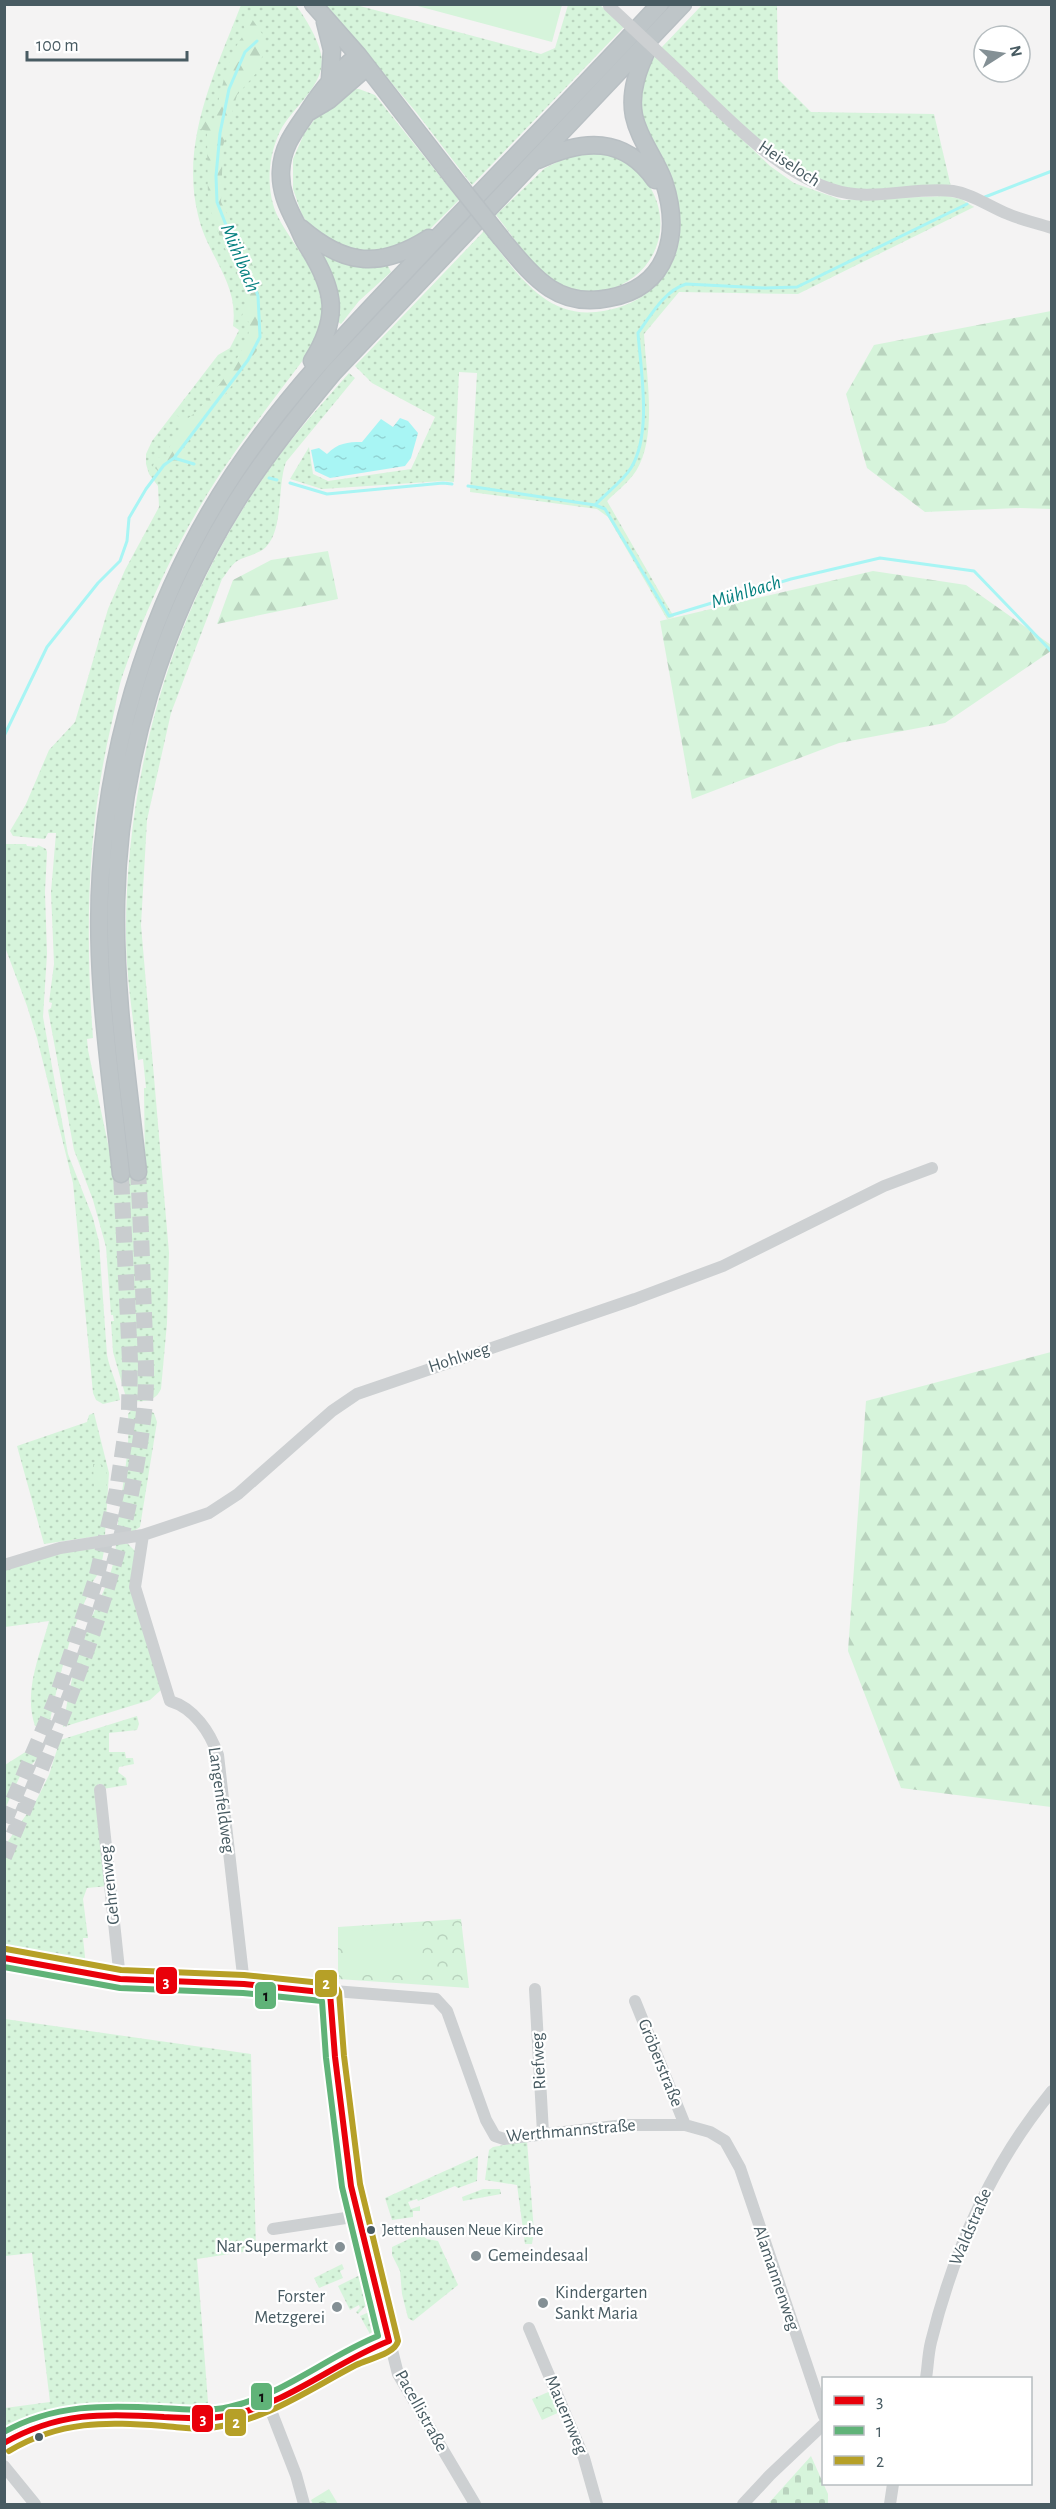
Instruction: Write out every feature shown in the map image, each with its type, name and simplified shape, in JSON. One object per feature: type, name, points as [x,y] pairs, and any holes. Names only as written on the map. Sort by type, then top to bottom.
[{"type":"highway","points":[[121,1174],[102,996],[99,933],[103,841],[114,769],[135,683],[154,629],[177,576],[195,539],[232,476],[286,403],[352,326],[660,4]]},
{"type":"highway","points":[[138,1172],[119,1001],[116,934],[117,875],[124,807],[135,750],[152,686],[171,631],[194,579],[222,525],[249,482],[283,434],[334,372],[683,4]]},
{"type":"highway","points":[[318,10],[362,61],[501,238],[542,284],[559,294],[596,301],[615,297],[650,279],[662,266],[673,227],[672,210],[664,180],[642,138],[634,116],[635,80],[656,33]]},
{"type":"highway","points":[[318,10],[332,50],[330,80]]},
{"type":"highway","points":[[286,403],[323,343],[330,313],[326,280],[285,200],[281,171],[287,144],[316,95],[330,80],[362,61]]},
{"type":"highway","points":[[306,114],[329,100],[362,61]]},
{"type":"highway","points":[[528,165],[567,148],[590,145],[609,146],[628,153],[644,164],[672,210]]},
{"type":"highway","points":[[297,224],[327,248],[353,258],[366,260],[385,258],[412,249],[450,224]]},
{"type":"street","name":"Heiseloch","points":[[608,5],[757,145],[815,183],[834,190],[868,195],[935,190],[955,191],[1008,214],[1052,228]]},
{"type":"street","name":"Hohlweg","points":[[4,1565],[60,1548],[143,1535],[209,1513],[238,1494],[332,1411],[357,1394],[723,1266],[884,1186],[932,1168]]},
{"type":"street","name":"Langenfeldweg","points":[[143,1535],[135,1587],[170,1701],[178,1703],[191,1713],[212,1736],[218,1755],[244,1984]]},
{"type":"street","name":"Gehrenweg","points":[[100,1790],[120,1979]]},
{"type":"street","name":"Werthmannstraße","points":[[4,1958],[120,1979],[244,1984],[330,1993],[436,1999],[447,2011],[486,2120],[495,2136],[504,2139],[624,2124],[685,2124],[710,2132],[725,2141]]},
{"type":"street","name":"Riefweg","points":[[535,1989],[543,2133]]},
{"type":"street","name":"Pacellistraße","points":[[330,1993],[351,2186],[388,2341],[398,2374],[475,2505]]},
{"type":"street","name":"Gröberstraße","points":[[635,2001],[685,2124]]},
{"type":"street","name":"Waldstraße","points":[[926,2377],[930,2344],[962,2244],[1004,2156],[1029,2119],[1052,2091]]},
{"type":"street","name":"Alamannenweg","points":[[725,2141],[740,2168],[822,2410]]},
{"type":"street","points":[[273,2229],[358,2216]]},
{"type":"street","name":"Mauernweg","points":[[530,2328],[584,2458],[597,2505]]},
{"type":"street","points":[[4,2443],[22,2431],[68,2416],[115,2414],[208,2420],[238,2415],[268,2403],[368,2348],[388,2341]]},
{"type":"street","points":[[268,2403],[296,2475],[304,2505]]},
{"type":"street","points":[[743,2505],[770,2475],[822,2426]]},
{"type":"street","points":[[4,2466],[35,2505]]},
{"type":"street","points":[[890,2505],[893,2485]]},
{"type":"green space","points":[[241,5],[296,5],[311,28],[321,54],[322,66],[319,77],[278,136],[273,152],[270,178],[271,196],[276,213],[308,264],[318,287],[321,299],[321,325],[317,341],[226,465],[188,528],[147,612],[119,689],[103,765],[93,842],[89,959],[93,1038],[87,1039],[114,1172],[129,1175],[145,1169],[144,1088],[146,1088],[143,1059],[138,1060],[126,949],[128,871],[135,810],[146,749],[162,689],[182,630],[207,573],[237,519],[271,467],[299,431],[349,373],[355,378],[286,462],[278,518],[272,539],[263,549],[235,563],[222,579],[171,713],[147,820],[141,925],[169,1253],[167,1323],[161,1389],[151,1399],[127,1401],[113,1352],[111,1321],[114,1321],[111,1315],[106,1247],[93,1200],[74,1150],[48,1010],[52,1003],[49,1002],[54,964],[51,892],[56,833],[48,833],[45,839],[13,836],[10,831],[26,804],[49,750],[75,722],[108,609],[125,570],[159,507],[158,486],[149,474],[146,454],[152,441],[218,355],[230,348],[239,330],[233,326],[234,310],[227,282],[202,230],[194,188],[193,161],[197,134],[211,82]]},
{"type":"green space","points":[[326,5],[356,5],[541,54],[555,48],[568,5],[600,5],[624,27],[472,185],[416,112]]},
{"type":"green space","points":[[414,5],[562,5],[552,42]]},
{"type":"green space","points":[[702,5],[777,5],[778,79],[811,112],[934,114],[951,187],[892,191],[837,188],[786,167],[661,48]]},
{"type":"green space","points":[[250,16],[265,38],[260,69],[237,95],[223,146],[221,202],[258,276],[262,342],[242,373],[183,448],[185,457],[190,461],[188,465],[170,464],[158,471],[153,466],[156,458],[167,456],[170,446],[182,429],[172,420],[176,415],[184,420],[200,408],[239,356],[248,334],[249,322],[241,318],[247,304],[246,287],[222,243],[208,202],[207,131],[199,129],[202,119],[214,119],[230,61],[246,33],[242,20]]},
{"type":"green space","points":[[655,56],[770,166],[794,183],[842,200],[946,196],[961,199],[974,207],[798,294],[679,292],[644,334],[649,404],[647,440],[643,457],[636,471],[607,501],[674,617],[667,619],[608,517],[597,509],[470,492],[477,373],[459,372],[454,482],[322,489],[290,479],[309,447],[313,474],[328,481],[411,469],[435,417],[372,383],[355,366],[484,231],[531,287],[560,307],[577,312],[596,312],[619,307],[639,298],[655,286],[668,270],[676,252],[680,232],[679,210],[673,187],[641,121],[640,102],[643,82]]},
{"type":"green space","points":[[347,89],[359,89],[375,95],[459,200],[430,229],[398,250],[349,253],[313,230],[302,215],[293,189],[293,159],[304,134],[317,116]]},
{"type":"green space","points":[[578,152],[606,152],[641,175],[653,193],[659,212],[660,232],[654,251],[643,268],[626,282],[594,293],[579,293],[570,290],[544,274],[496,215],[545,168]]},
{"type":"green space","points":[[322,255],[354,265],[387,264],[391,272],[359,301],[341,324],[338,322],[338,294]]},
{"type":"green space","points":[[1051,311],[1051,509],[925,512],[867,468],[846,394],[874,345]]},
{"type":"green space","points":[[328,551],[338,599],[217,624],[233,580],[271,560]]},
{"type":"green space","points":[[873,571],[966,585],[1051,645],[1051,651],[945,723],[839,743],[692,799],[660,621]]},
{"type":"green space","points":[[5,844],[26,844],[37,847],[38,845],[47,852],[45,892],[47,954],[43,1017],[68,1154],[93,1218],[99,1242],[107,1355],[120,1400],[103,1404],[96,1400],[93,1393],[73,1183],[37,1038],[5,947]]},
{"type":"green space","points":[[1051,1352],[1051,1807],[901,1788],[848,1651],[866,1401]]},
{"type":"green space","points":[[132,1409],[143,1409],[154,1413],[157,1422],[140,1527],[134,1531],[117,1533],[127,1458],[128,1414]]},
{"type":"green space","points":[[94,1413],[109,1473],[105,1535],[44,1544],[17,1446],[87,1422],[89,1415]]},
{"type":"green space","points":[[93,1464],[106,1465],[106,1489],[94,1487]]},
{"type":"green space","points":[[116,1544],[128,1544],[136,1552],[132,1589],[161,1690],[150,1700],[63,1727],[77,1658],[108,1580],[115,1557]]},
{"type":"green space","points":[[105,1546],[100,1571],[87,1590],[89,1592],[69,1643],[48,1730],[35,1726],[31,1700],[32,1686],[49,1621],[5,1627],[4,1568],[60,1553]]},
{"type":"green space","points":[[137,1716],[139,1724],[137,1730],[109,1733],[109,1752],[125,1752],[126,1758],[133,1758],[134,1764],[119,1767],[118,1772],[126,1778],[127,1785],[103,1789],[102,1784],[98,1784],[108,1886],[87,1888],[83,1899],[88,1938],[83,1938],[86,1966],[5,1951],[4,1847],[37,1799],[49,1775],[60,1740]]},
{"type":"green space","points":[[45,1743],[39,1757],[20,1776],[5,1809],[5,1765],[30,1749]]},
{"type":"green space","points":[[461,1919],[469,1988],[338,1979],[338,1927]]},
{"type":"green space","points":[[343,1930],[423,1931],[422,1975],[343,1975]]},
{"type":"green space","points":[[5,2019],[251,2054],[256,2250],[197,2259],[209,2415],[87,2407],[56,2409],[5,2436],[5,2408],[50,2402],[32,2253],[5,2256]]},
{"type":"green space","points":[[527,2141],[534,2232],[532,2244],[525,2244],[517,2185],[485,2180],[489,2150],[493,2147]]},
{"type":"green space","points":[[478,2156],[477,2181],[458,2188],[455,2186],[418,2201],[417,2199],[408,2202],[411,2209],[420,2206],[420,2211],[413,2211],[413,2217],[392,2220],[385,2198]]},
{"type":"green space","points":[[483,2189],[500,2189],[501,2194],[463,2201],[462,2197]]},
{"type":"green space","points":[[420,2234],[427,2239],[438,2241],[458,2285],[413,2321],[408,2318],[402,2294],[400,2271],[392,2255],[392,2247]]},
{"type":"green space","points":[[342,2264],[344,2269],[340,2271],[343,2278],[319,2288],[314,2278]]},
{"type":"green space","points":[[360,2275],[361,2281],[365,2280],[370,2301],[358,2314],[356,2312],[360,2308],[359,2305],[350,2310],[338,2286]]},
{"type":"green space","points":[[372,2306],[376,2327],[370,2334],[360,2316],[367,2313]]},
{"type":"green space","points":[[553,2390],[562,2411],[542,2420],[532,2399]]},
{"type":"green space","points":[[811,2456],[822,2485],[828,2494],[828,2504],[768,2504]]},
{"type":"green space","points":[[329,2489],[338,2504],[313,2504],[311,2500]]},
{"type":"water","points":[[400,418],[408,421],[418,433],[411,458],[405,466],[330,478],[315,471],[311,450],[319,448],[327,454],[343,444],[362,442],[381,419],[393,427]]},
{"type":"waterway","name":"Mühlbach","points":[[4,736],[47,647],[98,583],[120,561],[127,541],[129,518],[146,489],[164,465],[174,458],[248,360],[260,337],[258,296],[251,277],[235,248],[217,202],[216,176],[220,133],[229,89],[245,52],[257,41]]},
{"type":"waterway","points":[[985,197],[1052,171]]},
{"type":"waterway","points":[[595,505],[628,473],[637,454],[641,438],[644,402],[638,333],[659,304],[671,292],[686,284],[765,288],[797,287],[967,204]]},
{"type":"waterway","name":"Mühlbach","points":[[174,458],[194,464]]},
{"type":"waterway","name":"Mühlbach","points":[[269,478],[277,480]]},
{"type":"waterway","name":"Mühlbach","points":[[290,483],[327,494],[452,484]]},
{"type":"waterway","name":"Mühlbach","points":[[468,486],[595,505],[605,509],[669,616],[791,579],[880,558],[974,571],[1052,652]]},
{"type":"tunnel","points":[[4,1857],[71,1694],[90,1639],[124,1527],[136,1470],[144,1412],[146,1375],[138,1172]]},
{"type":"tunnel","points":[[4,1822],[55,1702],[96,1579],[117,1490],[129,1410],[130,1361],[121,1174]]},
{"type":"transit line","name":"2","points":[[6,1949],[121,1970],[244,1975],[331,1984],[336,1987],[339,1992],[344,2056],[360,2184],[398,2341],[396,2346],[387,2353],[356,2365],[286,2403],[249,2419],[198,2429],[122,2424],[84,2425],[47,2433],[9,2451]]},
{"type":"transit line","name":"3","points":[[4,1958],[120,1979],[244,1984],[330,1993]]},
{"type":"transit line","name":"1","points":[[4,1967],[120,1988],[243,1993],[322,2001],[326,2058],[342,2187],[378,2336],[359,2344],[287,2385],[229,2407],[203,2410],[80,2408],[42,2416],[4,2432]]},
{"type":"transit line","name":"3","points":[[330,1993],[335,2057],[351,2186],[389,2341]]},
{"type":"transit line","name":"3","points":[[4,2443],[43,2425],[82,2417],[121,2415],[215,2418],[232,2415],[273,2401],[389,2341]]},
{"type":"place","name":"Jettenhausen Neue Kirche","points":[[371,2230]]},
{"type":"place","name":"Nar Supermarkt","points":[[340,2247]]},
{"type":"place","name":"Gemeindesaal","points":[[476,2256]]},
{"type":"place","name":"Kindergarten Sankt Maria","points":[[543,2303]]},
{"type":"place","name":"Forster Metzgerei","points":[[337,2307]]}]
